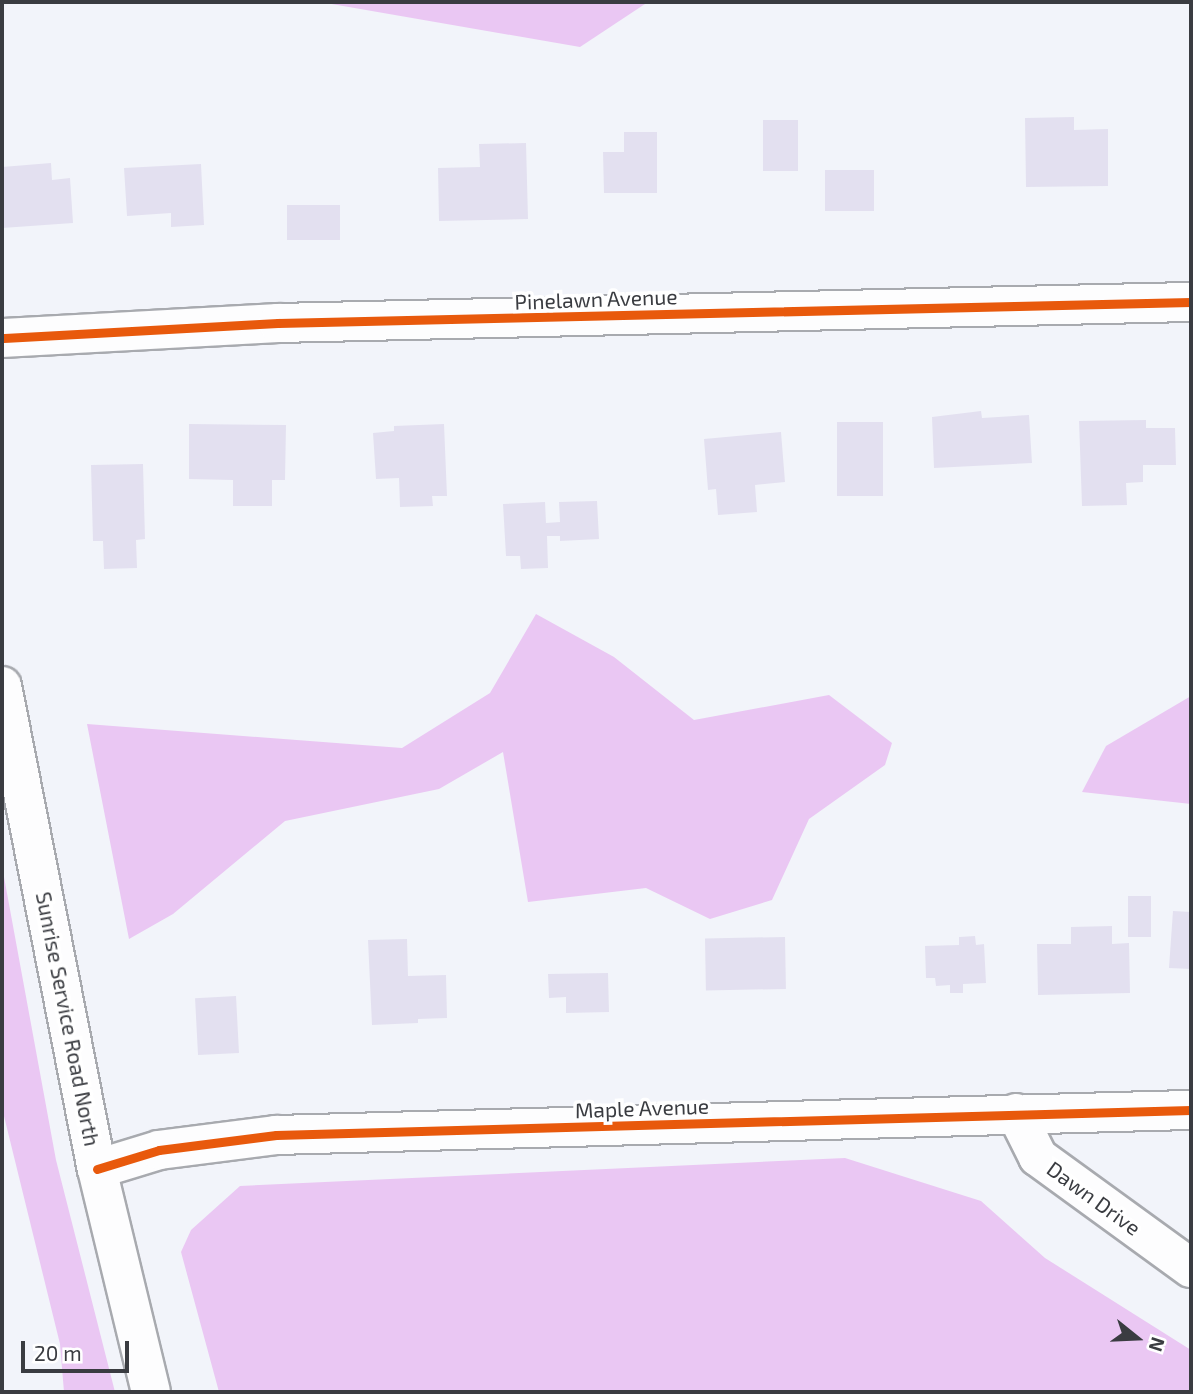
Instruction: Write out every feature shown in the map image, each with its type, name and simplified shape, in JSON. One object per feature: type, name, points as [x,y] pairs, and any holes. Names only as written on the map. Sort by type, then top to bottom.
[{"type":"street","name":"Pinelawn Avenue","points":[[2,338],[278,323],[1191,302]]},
{"type":"street","name":"Sunrise Service Road North","points":[[2,685],[97,1169],[151,1392]]},
{"type":"street","name":"Maple Avenue","points":[[97,1169],[159,1150],[276,1135],[1191,1110]]},
{"type":"street","name":"Dawn Drive","points":[[1016,1113],[1038,1157],[1191,1268]]},
{"type":"shaded area","points":[[320,2],[648,2],[580,47]]},
{"type":"shaded area","points":[[536,614],[614,657],[694,720],[829,695],[892,743],[885,765],[809,819],[772,900],[710,919],[646,888],[528,902],[503,752],[439,789],[285,821],[173,914],[129,939],[87,724],[402,748],[490,693]]},
{"type":"shaded area","points":[[1191,696],[1191,804],[1082,792],[1106,746]]},
{"type":"shaded area","points":[[2,866],[56,1160],[115,1392],[64,1392],[60,1344],[2,1108]]},
{"type":"shaded area","points":[[845,1158],[981,1201],[1045,1258],[1191,1350],[1191,1392],[219,1392],[181,1252],[191,1230],[240,1186]]},
{"type":"building","points":[[1074,117],[1074,130],[1108,129],[1108,186],[1026,187],[1025,118]]},
{"type":"building","points":[[763,120],[798,120],[798,171],[763,171]]},
{"type":"building","points":[[624,132],[657,132],[657,193],[604,193],[603,152],[624,152]]},
{"type":"building","points":[[526,143],[528,219],[439,221],[438,168],[480,167],[479,144]]},
{"type":"building","points":[[51,163],[52,180],[70,178],[73,223],[2,228],[2,167]]},
{"type":"building","points":[[201,164],[204,225],[171,227],[171,213],[127,216],[124,168]]},
{"type":"building","points":[[825,170],[874,170],[874,211],[825,211]]},
{"type":"building","points":[[287,205],[340,205],[340,240],[287,240]]},
{"type":"building","points":[[981,411],[982,418],[1029,415],[1032,463],[934,468],[932,417]]},
{"type":"building","points":[[1146,420],[1146,428],[1175,428],[1176,465],[1143,465],[1143,482],[1126,483],[1127,505],[1082,506],[1079,421]]},
{"type":"building","points":[[837,422],[883,422],[883,496],[837,496]]},
{"type":"building","points":[[189,424],[286,425],[285,480],[272,480],[272,506],[233,506],[233,480],[189,479]]},
{"type":"building","points":[[444,424],[447,496],[432,496],[433,506],[400,507],[399,478],[376,479],[373,433],[394,431],[394,426]]},
{"type":"building","points":[[781,432],[785,482],[755,485],[757,512],[718,515],[716,489],[708,490],[704,439]]},
{"type":"building","points":[[143,464],[145,539],[136,540],[137,568],[104,569],[103,541],[93,541],[91,465]]},
{"type":"building","points":[[597,501],[599,539],[560,541],[560,536],[547,536],[548,568],[521,569],[520,556],[506,556],[503,504],[545,502],[546,523],[560,522],[559,502]]},
{"type":"building","points":[[1128,896],[1151,896],[1151,937],[1128,937]]},
{"type":"building","points":[[1173,911],[1191,912],[1191,969],[1169,968]]},
{"type":"building","points":[[1112,926],[1112,944],[1129,943],[1130,993],[1038,995],[1037,944],[1071,944],[1071,927]]},
{"type":"building","points":[[975,936],[976,945],[984,944],[986,983],[963,984],[963,993],[950,993],[950,985],[936,986],[935,978],[926,978],[925,946],[959,945],[959,937]]},
{"type":"building","points":[[785,937],[786,989],[706,990],[705,938]]},
{"type":"building","points":[[407,939],[408,976],[446,975],[447,1018],[418,1019],[418,1023],[372,1025],[368,940]]},
{"type":"building","points":[[608,973],[609,1012],[566,1013],[566,997],[549,998],[548,974]]},
{"type":"building","points":[[236,996],[239,1053],[198,1055],[195,998]]},
{"type":"cycle path","points":[[2,338],[278,323],[1191,302]]},
{"type":"cycle path","points":[[97,1169],[159,1150],[276,1135],[1191,1110]]}]
